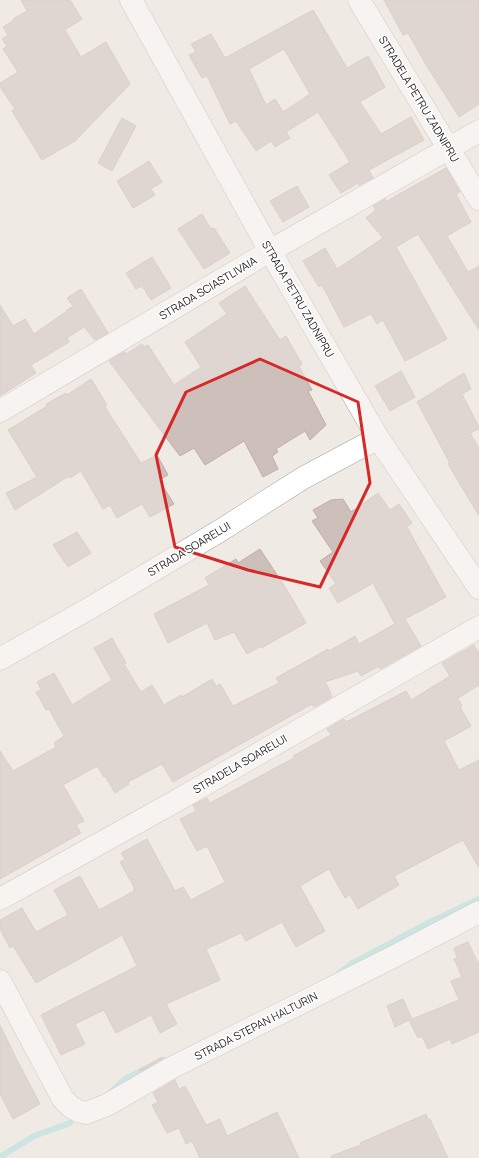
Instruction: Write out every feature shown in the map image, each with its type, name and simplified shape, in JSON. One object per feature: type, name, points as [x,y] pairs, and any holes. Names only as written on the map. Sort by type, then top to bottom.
[{"type":"street","name":"STRADA PETRU ZADNIPRU","points":[[132,0],[270,251],[378,438],[479,588]]},
{"type":"street","name":"STRADELA PETRU ZADNIPRU","points":[[359,0],[450,148],[479,199]]},
{"type":"street","name":"STRADA SCIASTLIVAIA","points":[[0,411],[270,251],[479,131]]},
{"type":"street","name":"STRADA SOARELUI","points":[[0,659],[90,608],[218,532],[303,478],[378,438]]},
{"type":"street","name":"STRADELA SOARELUI","points":[[0,899],[176,801],[479,627]]},
{"type":"street","name":"STRADA STEPAN HALTURIN","points":[[0,981],[63,1099],[71,1107],[86,1113],[107,1106],[170,1068],[393,957],[479,912]]},
{"type":"highlighted area","points":[[260,359],[358,402],[370,483],[320,587],[248,570],[175,547],[156,455],[186,392]]},
{"type":"building","points":[[21,0],[70,0],[82,19],[65,30],[81,57],[106,42],[130,84],[75,141],[42,160],[12,111],[15,109],[0,87],[0,83],[18,72],[3,49],[7,46],[2,39],[8,35],[3,27],[27,11]]},
{"type":"building","points":[[384,0],[479,0],[479,104],[459,117],[408,33],[403,35]]},
{"type":"building","points":[[313,10],[347,68],[368,56],[385,87],[360,102],[381,134],[411,117],[424,140],[369,170],[373,178],[359,185],[358,183],[341,193],[329,175],[350,162],[318,112],[286,132],[290,138],[275,147],[271,141],[256,151],[236,121],[230,124],[207,76],[202,78],[189,55],[196,52],[191,44],[211,34],[225,58]],"holes":[[[284,49],[310,94],[283,112],[275,99],[266,105],[249,69]]]},
{"type":"building","points":[[122,118],[136,126],[112,171],[98,163]]},
{"type":"building","points":[[149,161],[162,182],[151,189],[155,195],[133,208],[117,181]]},
{"type":"building","points":[[446,168],[460,192],[456,194],[471,222],[447,236],[468,272],[479,266],[479,330],[418,234],[396,247],[447,339],[405,361],[383,320],[377,324],[371,314],[344,327],[322,285],[319,287],[303,261],[325,248],[337,269],[383,238],[366,218],[376,210],[373,206],[385,199],[386,202]]},
{"type":"building","points":[[297,186],[309,207],[283,222],[270,201]]},
{"type":"building","points":[[202,214],[211,229],[214,228],[230,253],[204,269],[178,229]]},
{"type":"building","points":[[152,257],[171,288],[151,300],[142,286],[136,289],[126,273]]},
{"type":"building","points":[[245,286],[280,340],[286,336],[302,364],[299,366],[312,390],[308,391],[326,425],[310,440],[305,431],[276,449],[278,452],[272,456],[278,469],[263,477],[244,441],[205,465],[194,448],[180,456],[109,361],[124,352],[126,354],[142,344],[144,347],[148,345],[174,385],[201,367],[185,342],[227,314],[219,303]]},
{"type":"building","points":[[81,289],[108,333],[95,340],[84,327],[67,338],[69,342],[31,365],[36,373],[0,396],[0,305],[13,326],[25,319],[34,334],[73,306],[67,298]]},
{"type":"building","points":[[401,371],[415,397],[390,411],[375,386]]},
{"type":"building","points":[[464,373],[471,389],[462,394],[479,427],[479,429],[470,433],[479,448],[479,516],[448,464],[450,463],[417,402]]},
{"type":"building","points":[[91,379],[107,405],[105,407],[141,463],[157,455],[168,475],[159,480],[174,504],[150,517],[142,504],[117,518],[110,505],[103,509],[81,471],[70,478],[69,476],[15,510],[6,493],[37,477],[8,430],[47,406],[46,404],[66,393],[67,395]]},
{"type":"building","points":[[378,493],[390,510],[399,504],[412,523],[407,527],[446,597],[405,619],[421,646],[380,669],[379,666],[361,676],[358,671],[325,682],[332,697],[314,707],[312,704],[173,782],[162,764],[128,782],[129,784],[115,793],[97,766],[63,785],[84,821],[76,825],[81,833],[0,879],[0,751],[13,771],[56,747],[54,743],[64,736],[49,709],[46,710],[36,692],[41,690],[37,682],[54,673],[72,705],[112,680],[94,648],[112,638],[126,663],[124,664],[141,692],[152,685],[164,705],[181,695],[182,697],[212,679],[216,686],[220,684],[233,706],[279,683],[276,678],[328,649],[329,651],[355,636],[359,644],[395,624],[373,583],[338,603],[329,588],[336,584],[320,561],[333,552],[312,521],[318,518],[313,510],[331,500],[343,499],[351,512]]},
{"type":"building","points":[[77,532],[91,553],[68,567],[53,545]]},
{"type":"building","points":[[260,549],[289,593],[306,623],[261,648],[261,646],[247,654],[234,632],[215,640],[207,623],[168,643],[154,614],[209,585],[205,578],[236,559],[238,563]]},
{"type":"building","points":[[474,645],[479,653],[479,685],[458,698],[462,706],[460,707],[471,726],[444,741],[459,770],[479,760],[479,868],[463,840],[394,876],[399,885],[358,909],[350,895],[345,898],[329,869],[300,886],[325,931],[296,947],[282,922],[246,941],[241,933],[206,949],[220,980],[166,1004],[177,1024],[160,1033],[151,1015],[116,1033],[104,1010],[75,1024],[85,1044],[61,1055],[41,1015],[137,966],[122,935],[36,983],[13,946],[10,948],[0,929],[0,920],[22,908],[36,932],[68,915],[54,890],[80,876],[99,910],[134,891],[133,890],[135,889],[120,862],[125,859],[121,853],[147,839],[175,891],[183,887],[191,900],[225,882],[207,846],[197,851],[180,819],[196,811],[193,805],[207,798],[210,803],[294,758],[293,756],[331,735],[327,729],[344,719],[346,722],[406,691],[411,700],[450,676],[442,663]]},
{"type":"building","points":[[468,942],[479,965],[479,1032],[452,1044],[450,1039],[428,1049],[422,1036],[418,1038],[409,1020],[395,1027],[387,1006],[403,999],[412,1019],[459,1000],[451,981],[462,977],[454,959],[457,958],[454,948]]},
{"type":"building","points":[[0,1025],[40,1104],[13,1119],[0,1094]]},
{"type":"building","points":[[162,1057],[163,1058],[140,1071],[139,1070]]},
{"type":"building","points":[[175,1080],[179,1089],[185,1086],[206,1125],[220,1119],[227,1136],[277,1112],[299,1158],[200,1158],[192,1141],[186,1144],[179,1128],[167,1133],[152,1105],[158,1102],[153,1093]]},
{"type":"building","points":[[426,1114],[428,1120],[430,1119],[448,1158],[331,1158],[331,1156],[361,1145],[360,1143]]},
{"type":"waterway","points":[[339,973],[353,963],[432,921],[479,899]]},
{"type":"waterway","points":[[111,1092],[125,1079],[164,1060]]},
{"type":"waterway","points":[[0,1157],[34,1136],[70,1123]]}]
